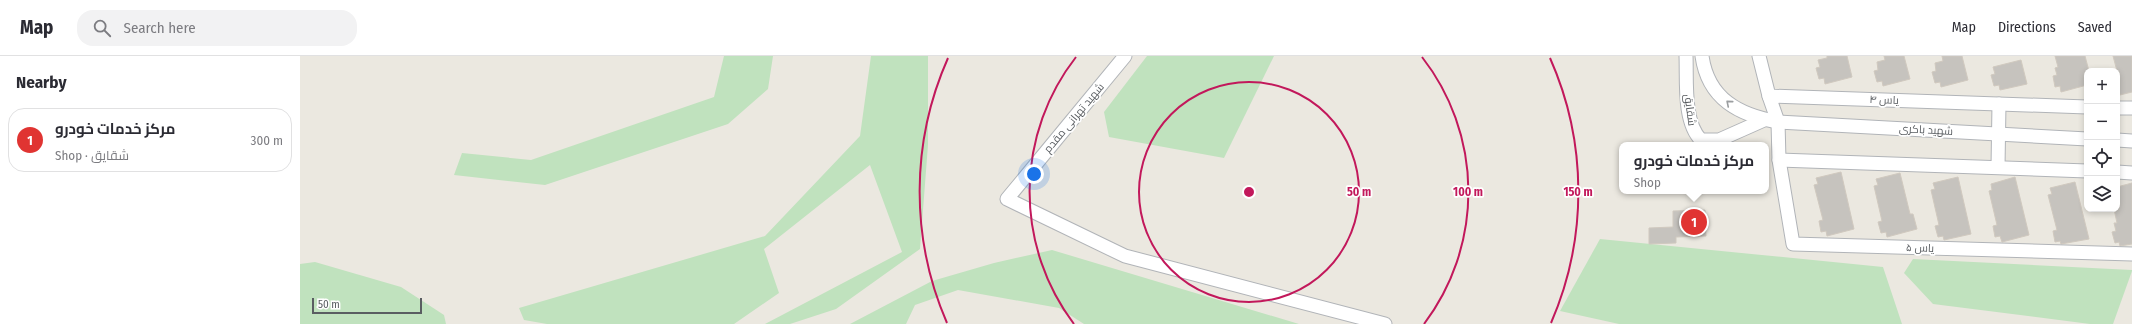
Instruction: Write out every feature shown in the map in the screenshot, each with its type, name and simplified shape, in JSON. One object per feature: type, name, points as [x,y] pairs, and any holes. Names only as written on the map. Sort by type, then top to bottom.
[{"type":"street","name":"شهید تهرانی مقدم","points":[[1125,56],[1007,199],[1125,256],[1385,324]]},
{"type":"street","name":"شقایق","points":[[1686,56],[1690,122],[1694,133],[1701,140],[1719,140],[1764,120]]},
{"type":"street","points":[[1702,56],[1705,73],[1712,87],[1738,110],[1764,120]]},
{"type":"street","points":[[1759,56],[1769,96],[1778,122]]},
{"type":"street","name":"یاس ۴","points":[[1769,96],[2084,107]]},
{"type":"street","points":[[1998,166],[1999,104]]},
{"type":"street","points":[[2120,108],[2132,108]]},
{"type":"street","name":"شهید باکری","points":[[1764,120],[2084,139]]},
{"type":"street","name":"یاس ۵","points":[[1778,122],[1779,160],[1793,244],[2132,254]]},
{"type":"street","points":[[2120,140],[2132,141]]},
{"type":"street","points":[[1779,160],[1998,166],[2084,171]]},
{"type":"street","points":[[2120,172],[2132,173]]},
{"type":"green space","points":[[724,56],[773,56],[768,89],[728,124],[545,185],[454,175],[462,153],[531,160],[714,97]]},
{"type":"green space","points":[[871,56],[928,56],[928,145],[920,249],[836,309],[790,324],[765,324],[902,252],[870,165],[764,249],[779,293],[734,324],[547,324],[524,320],[519,308],[765,236],[860,136]]},
{"type":"green space","points":[[1147,56],[1274,56],[1224,158],[1109,137],[1104,112]]},
{"type":"green space","points":[[1600,239],[1883,267],[1902,324],[1619,324],[1560,311]]},
{"type":"green space","points":[[1052,250],[1299,324],[1084,324],[1059,308],[958,290],[915,305],[906,324],[850,324],[932,281],[994,263]]},
{"type":"green space","points":[[1913,259],[2132,271],[2113,324],[2090,324],[1933,304],[1904,273]]},
{"type":"green space","points":[[315,262],[401,287],[444,315],[446,324],[300,324],[300,264]]},
{"type":"building","points":[[1827,56],[1847,56],[1852,77],[1825,84],[1824,78],[1819,79],[1816,68],[1820,67],[1818,60],[1827,58]]},
{"type":"building","points":[[1884,56],[1904,56],[1910,79],[1883,86],[1882,81],[1877,82],[1874,71],[1878,70],[1877,62],[1885,60]]},
{"type":"building","points":[[1942,56],[1962,56],[1968,80],[1941,87],[1940,82],[1935,83],[1932,72],[1936,71],[1935,63],[1943,61]]},
{"type":"building","points":[[2055,56],[2085,56],[2088,68],[2084,68],[2084,86],[2061,92],[2060,86],[2055,87],[2053,76],[2057,75],[2055,68],[2058,67]]},
{"type":"building","points":[[2113,56],[2132,56],[2132,92],[2120,95],[2120,68],[2116,68]]},
{"type":"building","points":[[2021,60],[2027,84],[2000,90],[1999,85],[1994,86],[1991,75],[1995,74],[1993,67]]},
{"type":"building","points":[[1841,172],[1854,229],[1827,236],[1826,231],[1821,232],[1819,221],[1823,220],[1814,185],[1818,184],[1816,178]]},
{"type":"building","points":[[1900,173],[1910,214],[1913,214],[1917,229],[1887,237],[1886,232],[1881,233],[1878,222],[1882,221],[1874,186],[1878,185],[1876,179]]},
{"type":"building","points":[[1958,177],[1971,234],[1944,240],[1943,236],[1938,237],[1935,226],[1939,225],[1931,190],[1935,189],[1933,183]]},
{"type":"building","points":[[2015,177],[2029,235],[2002,242],[2000,236],[1995,237],[1993,226],[1997,225],[1989,191],[1992,190],[1991,184]]},
{"type":"building","points":[[2075,182],[2089,239],[2061,244],[2060,241],[2055,242],[2053,231],[2057,230],[2048,195],[2052,194],[2050,188]]},
{"type":"building","points":[[2132,183],[2132,244],[2120,246],[2119,242],[2115,243],[2112,232],[2116,231],[2114,223],[2117,223],[2115,212],[2120,212],[2120,186]]},
{"type":"building","points":[[1705,210],[1706,236],[1676,237],[1676,243],[1649,244],[1649,228],[1673,227],[1673,211]]},
{"type":"place","name":"مرکز خدمات خودرو","points":[[1694,222]]}]
